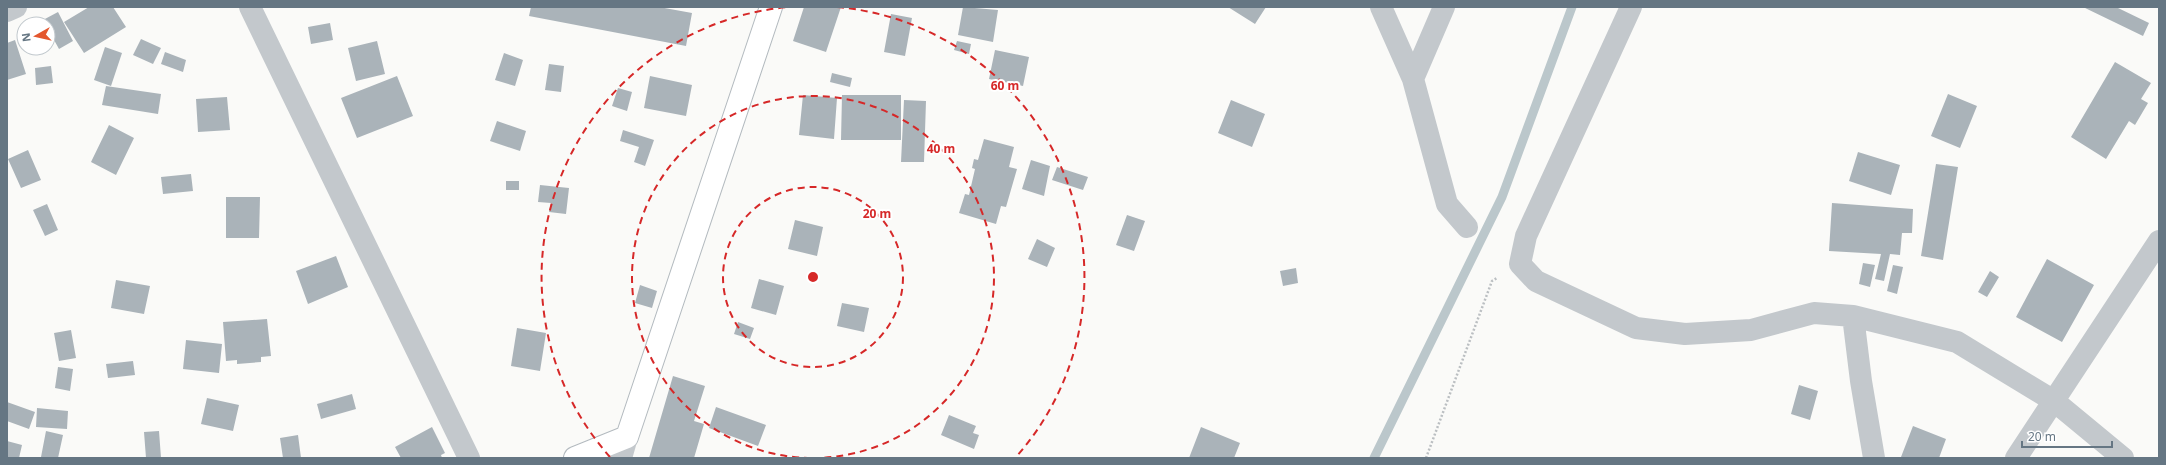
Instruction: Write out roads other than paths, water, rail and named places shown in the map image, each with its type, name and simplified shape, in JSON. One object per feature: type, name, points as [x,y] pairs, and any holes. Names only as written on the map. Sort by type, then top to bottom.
[{"type":"street","points":[[7,11],[16,7]]},
{"type":"street","points":[[250,7],[469,458]]},
{"type":"street","points":[[622,458],[627,437],[771,7]]},
{"type":"street","points":[[1381,7],[1413,79],[1448,204],[1467,227]]},
{"type":"street","points":[[1413,79],[1444,7]]},
{"type":"street","points":[[1632,7],[1526,236],[1520,264],[1536,280],[1636,328],[1686,334],[1751,330],[1814,313],[1853,316],[1957,342],[2054,401],[2123,458]]},
{"type":"street","points":[[2016,458],[2159,241]]},
{"type":"street","points":[[1853,316],[1861,381],[1874,458]]},
{"type":"street","points":[[575,458],[627,437]]},
{"type":"waterway","points":[[1374,458],[1502,197],[1572,7]]}]
